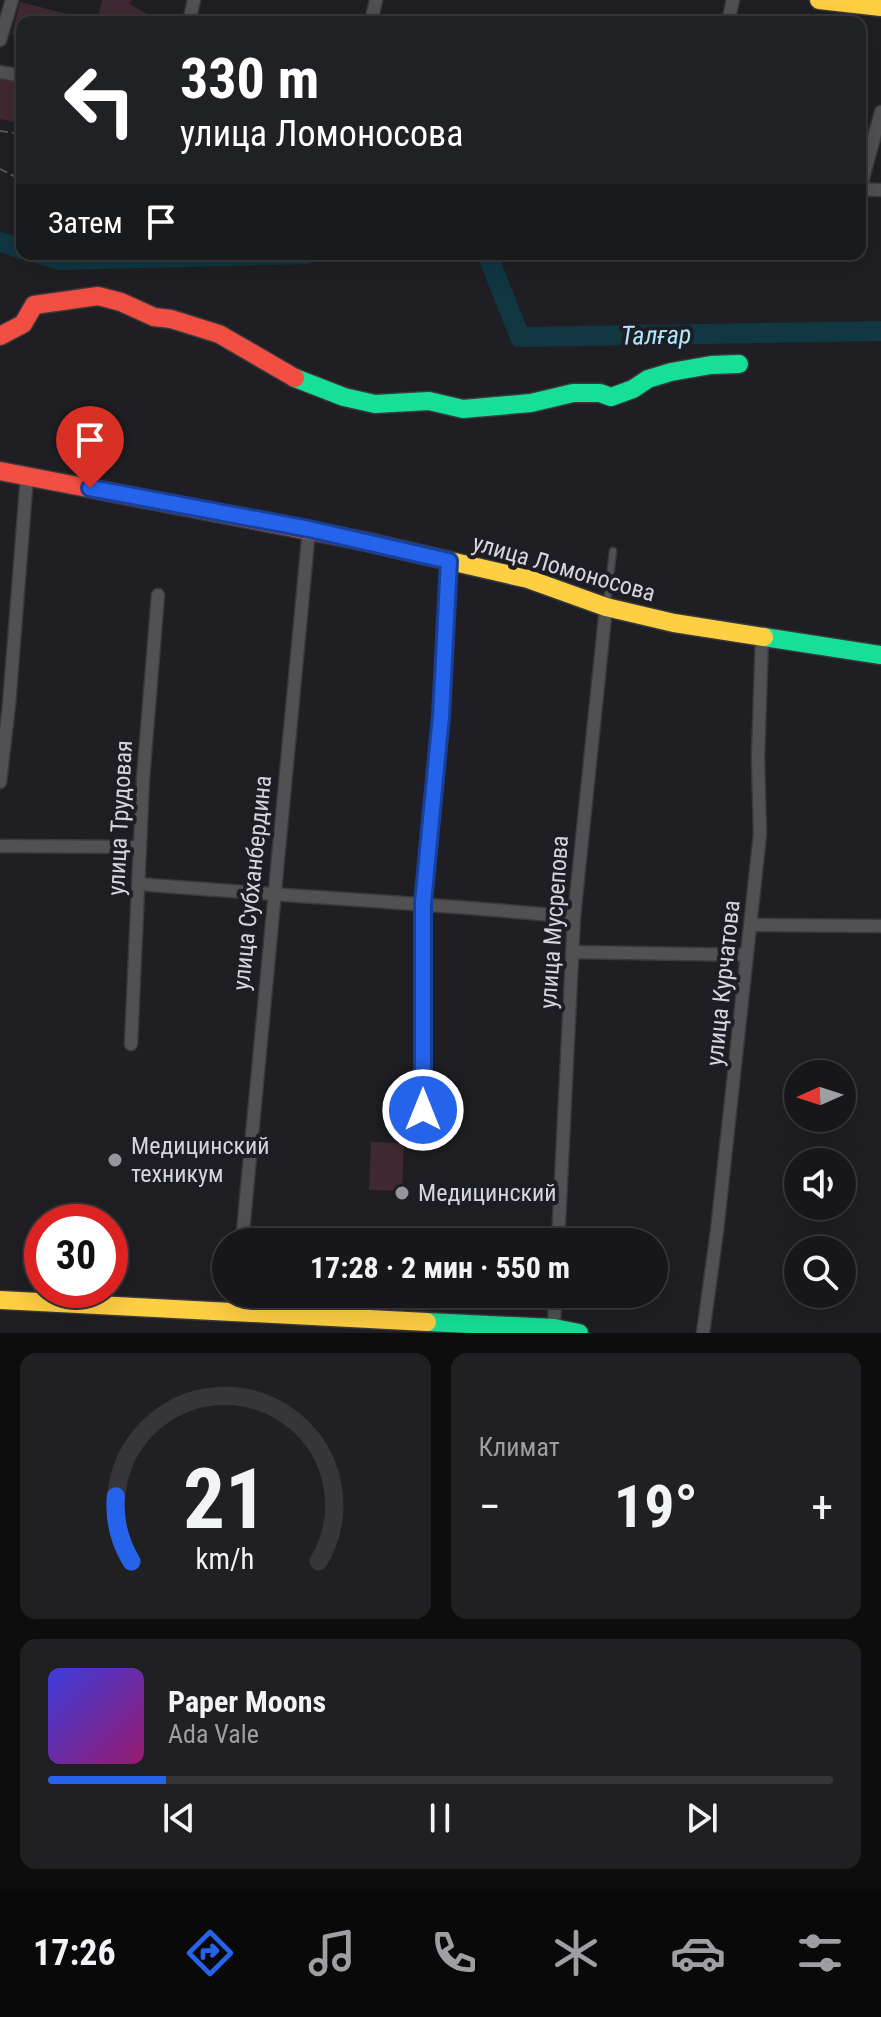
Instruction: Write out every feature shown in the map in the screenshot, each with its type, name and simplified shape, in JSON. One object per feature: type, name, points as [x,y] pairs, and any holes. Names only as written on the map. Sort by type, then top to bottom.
[{"type":"main road","points":[[819,0],[881,7]]},
{"type":"main road","points":[[0,336],[23,324],[34,305],[98,296],[121,302],[154,317],[219,334],[284,373],[344,397],[375,404],[429,401],[463,409],[531,403],[573,393],[600,393],[611,397],[671,372],[739,364]]},
{"type":"main road","name":"улица Ломоносова","points":[[0,471],[309,529],[528,579],[606,607],[674,623],[881,655]]},
{"type":"main road","points":[[0,1300],[212,1302]]},
{"type":"main road","points":[[280,1308],[410,1326],[554,1328],[579,1333]]},
{"type":"street","points":[[0,40],[12,0]]},
{"type":"street","points":[[866,167],[881,112]]},
{"type":"street","points":[[0,782],[27,476]]},
{"type":"street","name":"улица Субханбердина","points":[[243,1228],[309,529]]},
{"type":"street","points":[[423,1110],[423,903],[441,716],[449,561]]},
{"type":"street","name":"улица Трудовая","points":[[131,1044],[140,847],[158,595]]},
{"type":"street","name":"улица Мусрепова","points":[[559,1228],[574,917],[606,607]]},
{"type":"street","name":"улица Курчатова","points":[[703,1333],[719,1216],[760,834],[758,758],[762,636]]},
{"type":"street","points":[[0,846],[140,847]]},
{"type":"street","points":[[139,884],[423,903],[574,917]]},
{"type":"street","points":[[752,925],[881,926]]},
{"type":"street","points":[[572,952],[747,955]]},
{"type":"street","points":[[554,1328],[555,1308]]},
{"type":"lane","points":[[606,607],[613,551]]},
{"type":"shaded area","points":[[102,0],[132,0],[129,4],[151,16],[98,16]]},
{"type":"shaded area","points":[[20,2],[75,16],[17,16]]},
{"type":"shaded area","points":[[0,72],[16,75],[16,123],[0,119]]},
{"type":"shaded area","points":[[371,1142],[404,1143],[402,1191],[369,1190]]},
{"type":"waterway","name":"Талғар","points":[[0,242],[16,247]]},
{"type":"waterway","name":"Талғар","points":[[489,260],[520,337],[881,331]]},
{"type":"traffic: fast","points":[[295,378],[344,397],[375,404],[429,401],[463,409],[531,403],[573,393],[600,393],[611,397],[671,372],[739,364]]},
{"type":"traffic: fast","points":[[764,637],[881,655]]},
{"type":"traffic: fast","points":[[427,1322],[554,1328],[579,1333]]},
{"type":"traffic: slow","points":[[819,0],[881,7]]},
{"type":"traffic: slow","points":[[363,541],[528,579],[606,607],[674,623],[764,637]]},
{"type":"traffic: slow","points":[[0,1300],[427,1322]]},
{"type":"traffic: jam","points":[[0,336],[23,324],[34,305],[98,296],[121,302],[154,317],[219,334],[295,378]]},
{"type":"traffic: jam","points":[[0,471],[363,541]]},
{"type":"place","name":"Медицинский техникум","points":[[115,1160]]},
{"type":"place","name":"Медицинский","points":[[402,1193]]},
{"type":"route","points":[[90,488],[309,529],[449,561],[441,716],[423,903],[423,1110]]}]
